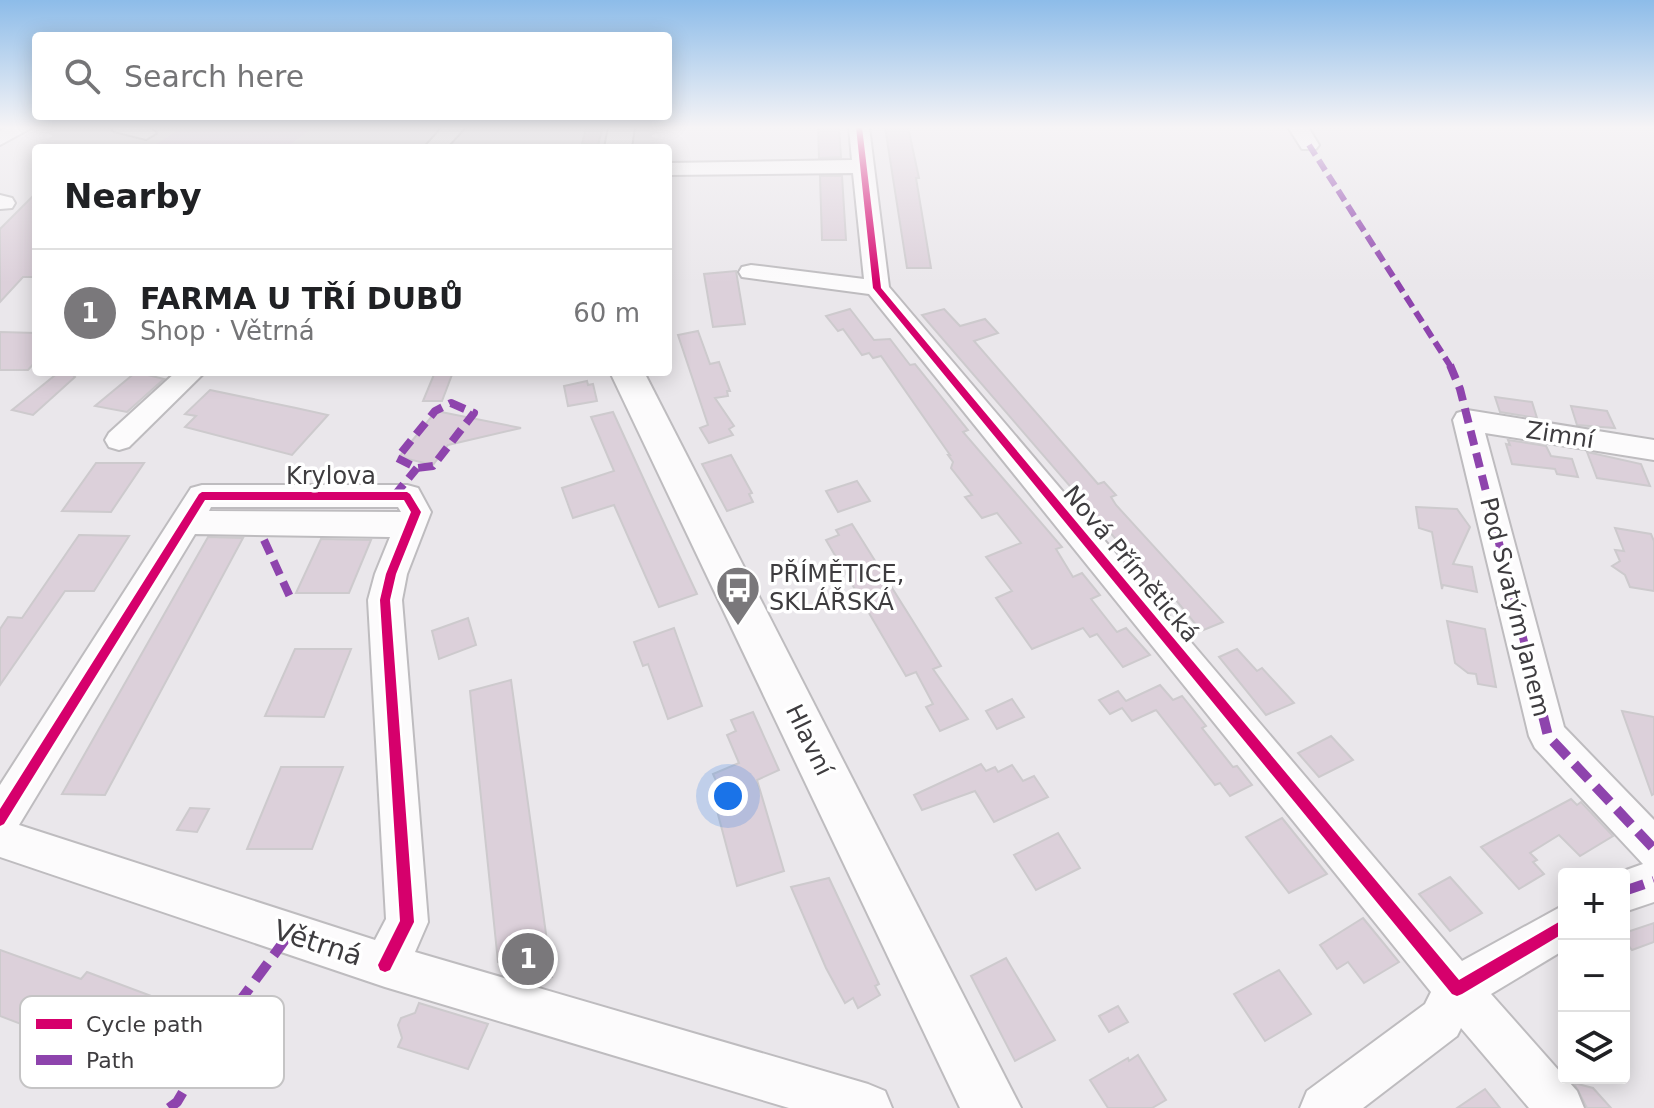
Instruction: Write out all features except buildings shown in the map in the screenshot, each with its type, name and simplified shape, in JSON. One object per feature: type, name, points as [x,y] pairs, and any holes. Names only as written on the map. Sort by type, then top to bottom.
[{"type":"main road","name":"Hlavní","points":[[629,376],[991,1108]]},
{"type":"street","points":[[751,272],[877,288],[865,179]]},
{"type":"street","name":"Nová Přímětická","points":[[877,288],[1457,989],[1560,1108]]},
{"type":"street","points":[[119,440],[188,376]]},
{"type":"street","name":"Zimní","points":[[1467,420],[1654,450]]},
{"type":"street","name":"Pod Svatým Janem","points":[[1467,420],[1548,736],[1654,849]]},
{"type":"street","name":"Krylova","points":[[0,820],[202,496],[407,496],[416,512],[385,600],[407,922],[385,965]]},
{"type":"street","name":"Větrná","points":[[0,838],[385,965],[868,1108]]},
{"type":"street","points":[[1630,889],[1654,881]]},
{"type":"street","points":[[1324,1108],[1441,1020],[1457,989],[1558,930]]},
{"type":"marked path","points":[[1331,179],[1451,367],[1460,389],[1548,736],[1654,849]]},
{"type":"marked path","points":[[394,496],[417,468],[433,466],[474,413],[451,403],[435,411],[397,458],[417,468]]},
{"type":"marked path","points":[[264,540],[291,599]]},
{"type":"marked path","points":[[1630,889],[1654,881]]},
{"type":"marked path","points":[[244,996],[290,933]]},
{"type":"marked path","points":[[169,1108],[185,1088]]},
{"type":"cycle path","points":[[865,179],[877,288],[1457,989],[1558,930]]},
{"type":"cycle path","points":[[0,820],[202,496],[407,496],[416,512],[391,574],[385,600],[407,922],[385,965]]},
{"type":"place","name":"PŘÍMĚTICE, SKLÁŘSKÁ","points":[[738,627]]},
{"type":"place","name":"FARMA U TŘÍ DUBŮ","points":[[528,959]]}]
